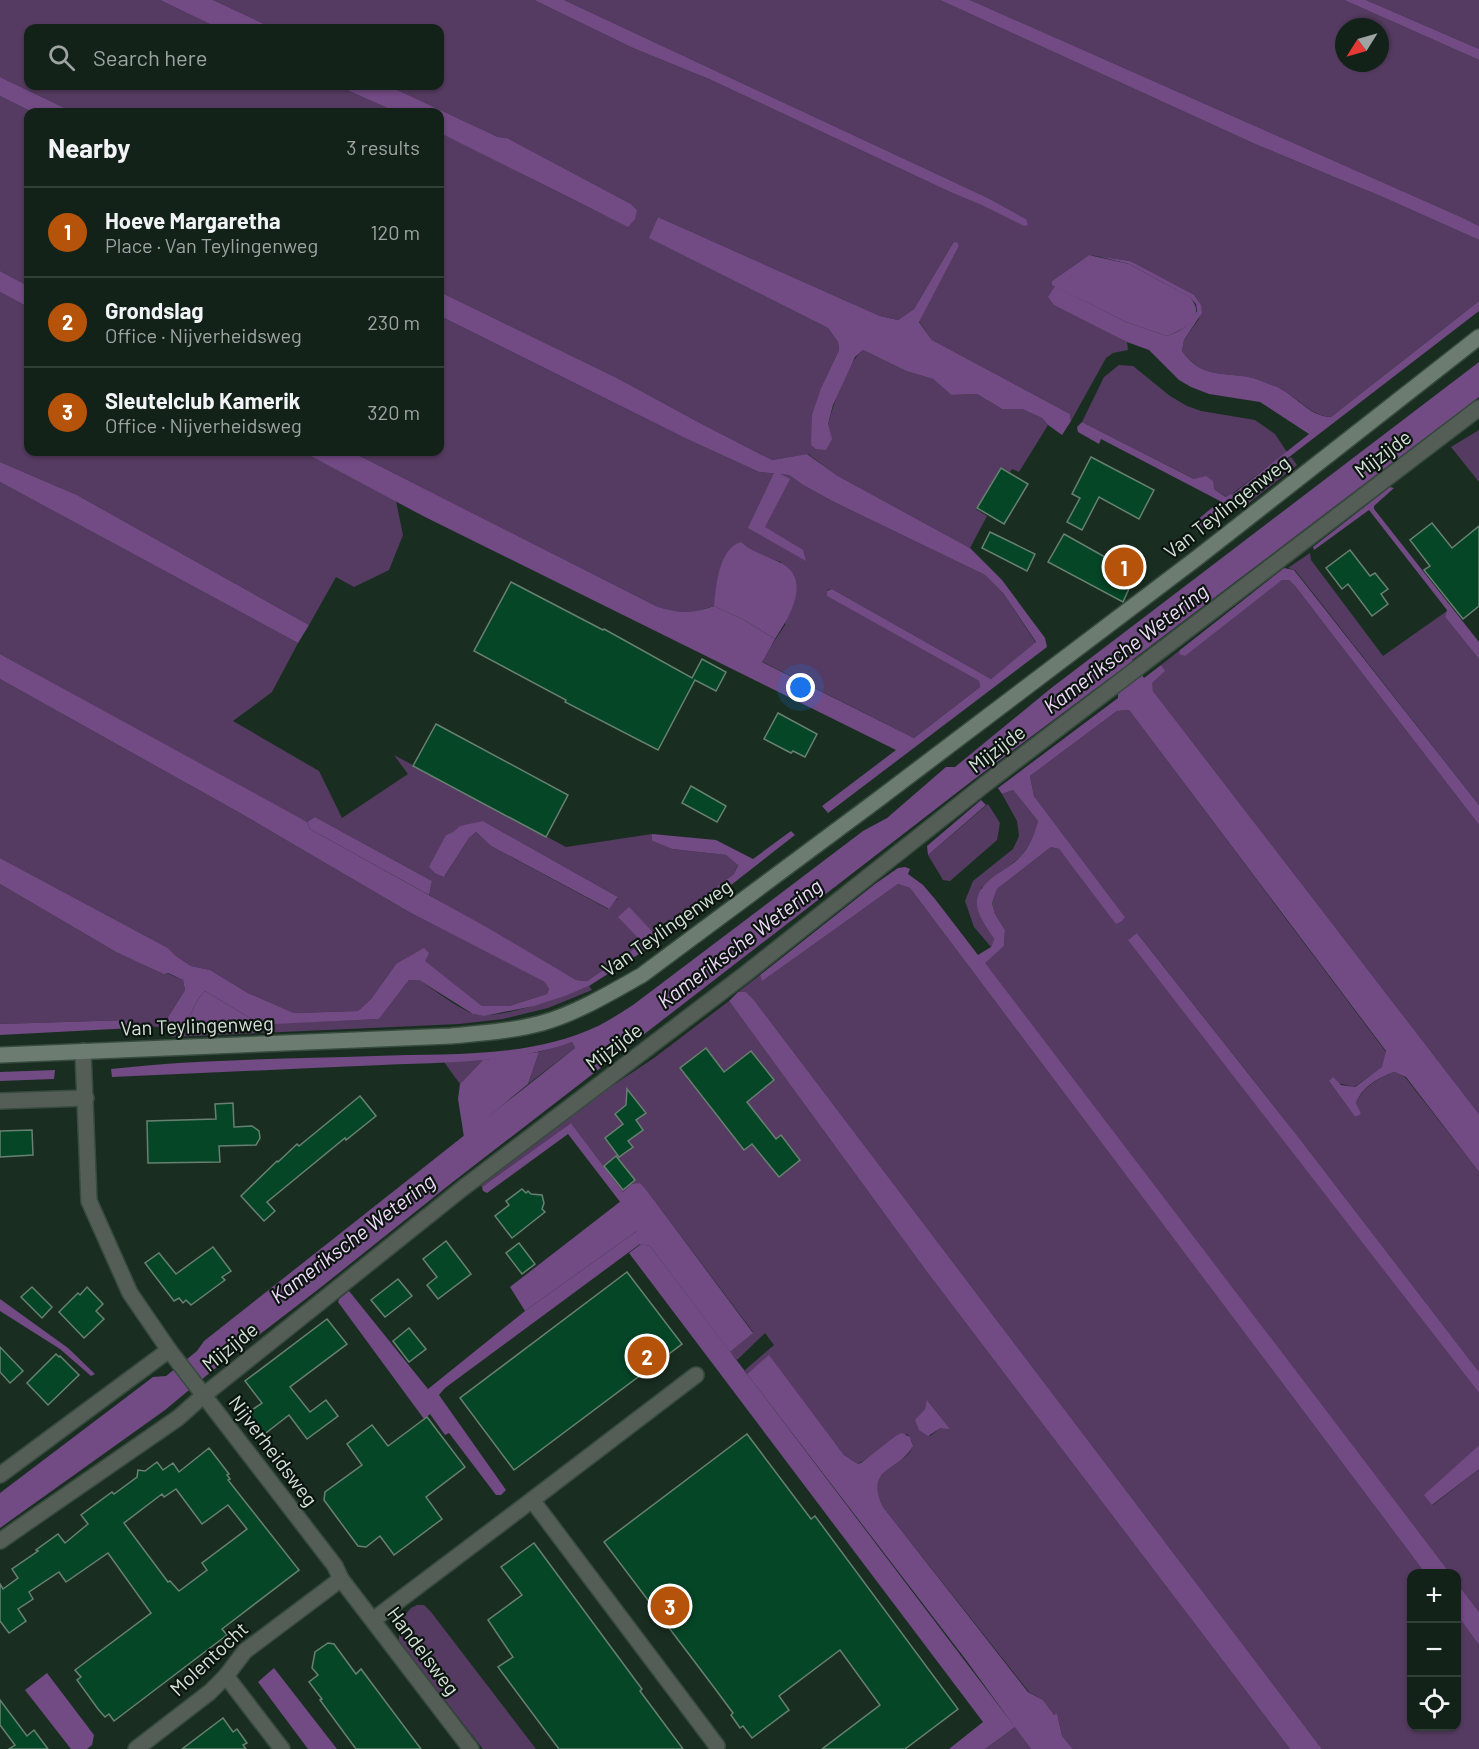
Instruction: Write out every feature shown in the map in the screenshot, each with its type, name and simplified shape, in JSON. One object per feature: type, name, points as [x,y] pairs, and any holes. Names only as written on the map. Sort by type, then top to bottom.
[{"type":"main road","name":"Van Teylingenweg","points":[[0,1054],[451,1036],[497,1032],[543,1022],[600,999],[642,975],[886,794],[1197,558],[1479,337]]},
{"type":"street","name":"Mijzijde","points":[[0,1541],[178,1418],[201,1390],[800,931],[984,784],[1479,408]]},
{"type":"street","points":[[0,1475],[174,1356],[130,1293],[89,1201],[83,1051]]},
{"type":"street","points":[[0,1101],[86,1098]]},
{"type":"street","name":"Nijverheidsweg","points":[[174,1356],[335,1566],[341,1579]]},
{"type":"street","points":[[373,1620],[696,1375]]},
{"type":"street","points":[[532,1500],[717,1746]]},
{"type":"street","name":"Handelsweg","points":[[341,1579],[471,1749]]},
{"type":"street","name":"Molentocht","points":[[136,1749],[210,1692],[245,1651],[341,1579]]},
{"type":"street","points":[[226,1676],[282,1749]]},
{"type":"shaded area","points":[[0,0],[160,0],[210,24],[24,24],[24,89],[0,77]]},
{"type":"shaded area","points":[[213,0],[534,0],[633,48],[709,79],[948,191],[1026,219],[988,198],[564,0],[940,0],[1255,144],[1479,240],[1479,301],[1331,417],[1316,413],[1275,386],[1253,378],[1214,373],[1198,366],[1182,351],[1184,340],[1199,319],[1201,305],[1130,261],[1089,255],[1052,281],[1055,286],[1049,297],[1127,342],[1128,350],[1113,353],[1106,358],[1071,421],[1070,414],[932,340],[919,321],[959,246],[953,243],[914,309],[898,320],[880,316],[658,217],[650,238],[828,328],[838,342],[839,350],[821,388],[828,425],[846,374],[863,350],[906,371],[933,379],[951,395],[977,394],[1002,409],[1022,409],[1042,418],[1048,425],[1019,472],[1012,469],[1010,472],[1001,467],[976,509],[987,516],[970,548],[838,476],[808,454],[772,460],[617,378],[444,294],[444,135],[628,226],[637,210],[631,204],[507,138],[498,137],[444,112],[444,108],[436,108],[398,90],[444,90],[444,24],[264,24]]},
{"type":"shaded area","points":[[970,0],[1344,0],[1384,18],[1335,18],[1335,72],[1389,72],[1389,20],[1479,60],[1479,226]]},
{"type":"shaded area","points":[[1366,0],[1479,0],[1479,49]]},
{"type":"shaded area","points":[[27,90],[347,90],[387,108],[65,108]]},
{"type":"shaded area","points":[[0,96],[24,108],[24,284],[0,271]]},
{"type":"shaded area","points":[[1089,255],[1129,264],[1190,297],[1195,304],[1196,311],[1192,321],[1181,330],[1167,336],[1126,322],[1052,285],[1052,281]]},
{"type":"shaded area","points":[[0,292],[24,305],[24,456],[311,456],[396,501],[403,535],[389,570],[354,587],[336,577],[309,625],[77,495],[0,462]]},
{"type":"shaded area","points":[[444,318],[689,440],[759,472],[789,475],[834,502],[985,575],[1003,593],[1036,643],[991,679],[832,589],[827,590],[828,596],[979,681],[980,687],[914,738],[761,661],[785,625],[781,562],[757,554],[741,543],[722,565],[714,606],[694,612],[677,613],[656,606],[360,456],[444,456]]},
{"type":"shaded area","points":[[1119,365],[1133,366],[1170,396],[1187,406],[1201,411],[1255,420],[1275,434],[1287,452],[1233,493],[1236,498],[1291,457],[1297,465],[1244,507],[1231,495],[1227,497],[1082,422],[1104,377]]},
{"type":"shaded area","points":[[1479,430],[1479,482],[1451,447]]},
{"type":"shaded area","points":[[775,471],[790,479],[765,527],[803,550],[806,561],[748,528]]},
{"type":"shaded area","points":[[0,482],[298,643],[272,692],[233,721],[319,771],[342,818],[408,774],[394,755],[566,847],[652,834],[652,841],[672,849],[726,855],[738,864],[734,874],[653,932],[628,907],[639,939],[637,947],[587,981],[576,980],[429,895],[432,881],[315,817],[307,822],[288,813],[0,654]],"holes":[[[483,821],[618,897],[608,909],[491,846],[476,832],[469,838],[445,876],[446,835]]]},
{"type":"shaded area","points":[[741,542],[779,562],[789,569],[795,578],[797,587],[792,609],[775,639],[746,621],[714,606],[723,560],[734,546]]},
{"type":"shaded area","points":[[1310,553],[1311,560],[1383,656],[1447,611],[1445,617],[1479,659],[1479,805],[1295,570],[1288,568]]},
{"type":"shaded area","points":[[1282,580],[1289,580],[1295,586],[1479,825],[1479,1114],[1153,691],[1151,683],[1164,671],[1161,665],[1180,650],[1180,654]]},
{"type":"shaded area","points":[[0,679],[240,813],[409,912],[546,982],[549,989],[547,994],[509,1006],[482,1006],[424,961],[396,964],[371,999],[358,1011],[294,1013],[248,993],[210,970],[191,966],[168,948],[0,858]]},
{"type":"shaded area","points":[[1129,710],[1386,1052],[1383,1067],[1354,1087],[1329,1081],[1355,1117],[1360,1114],[1356,1103],[1363,1092],[1377,1080],[1394,1072],[1405,1077],[1479,1172],[1479,1372],[1296,1134],[1138,934],[1129,939],[1479,1393],[1479,1445],[1425,1495],[1433,1505],[1479,1469],[1479,1612],[1461,1588],[1461,1569],[1447,1569],[984,963],[1004,946],[1005,930],[995,914],[992,903],[997,889],[1051,847],[1059,849],[1087,885],[1125,917],[1034,796],[1030,776],[1117,711]]},
{"type":"shaded area","points":[[1013,790],[1038,821],[1033,841],[1019,858],[981,888],[981,918],[994,939],[991,947],[974,927],[965,901],[973,881],[1013,849],[1019,836],[1017,821],[1002,794]]},
{"type":"shaded area","points":[[988,804],[1000,823],[997,840],[950,881],[943,880],[928,855]]},
{"type":"shaded area","points":[[315,817],[432,881],[429,895],[310,829],[307,822]]},
{"type":"shaded area","points":[[0,884],[116,952],[183,980],[185,990],[168,1017],[166,1028],[131,1024],[128,1020],[0,1024]]},
{"type":"shaded area","points":[[898,884],[910,888],[1422,1569],[1407,1569],[1407,1731],[1461,1731],[1461,1620],[1479,1645],[1479,1749],[1322,1749],[754,1000],[746,992],[738,992],[760,975],[762,980]]},
{"type":"shaded area","points":[[409,980],[419,980],[461,1008],[474,1014],[484,1015],[514,1011],[589,986],[592,990],[548,1008],[503,1019],[459,1024],[172,1037],[166,1028],[379,1019]]},
{"type":"shaded area","points":[[205,991],[250,1018],[249,1024],[185,1026],[198,999]]},
{"type":"shaded area","points":[[729,1001],[927,1272],[1290,1749],[1073,1749],[1062,1736],[1057,1713],[1054,1715],[1043,1700],[1029,1692],[883,1507],[877,1484],[880,1477],[912,1448],[912,1442],[907,1434],[858,1464],[844,1455],[769,1356],[747,1374],[745,1370],[774,1345],[765,1333],[737,1360],[730,1352],[753,1332],[648,1192],[639,1183],[623,1192],[571,1123],[482,1187],[479,1183],[573,1112],[654,1058]],"holes":[[[928,1401],[949,1428],[941,1428],[930,1436],[919,1416]]]},
{"type":"shaded area","points":[[572,1042],[575,1048],[528,1084],[539,1052]]},
{"type":"shaded area","points":[[539,1052],[528,1084],[464,1137],[458,1099],[460,1084],[483,1060]]},
{"type":"shaded area","points":[[483,1060],[460,1084],[444,1062]]},
{"type":"shaded area","points":[[621,1201],[638,1224],[637,1231],[525,1311],[510,1287]]},
{"type":"shaded area","points":[[641,1244],[650,1246],[1015,1727],[985,1749],[949,1749],[983,1722],[629,1253]]},
{"type":"shaded area","points":[[424,1605],[431,1612],[536,1749],[483,1749],[399,1641],[399,1622],[411,1608]]},
{"type":"shaded area","points":[[1015,1727],[1031,1749],[985,1749]]},
{"type":"water","points":[[160,0],[213,0],[264,24],[210,24]]},
{"type":"water","points":[[534,0],[564,0],[988,198],[1026,219],[1028,225],[1024,226],[709,79],[633,48]]},
{"type":"water","points":[[940,0],[970,0],[1461,217],[1479,226],[1479,240],[1255,144]]},
{"type":"water","points":[[1344,0],[1366,0],[1479,49],[1479,60],[1389,20],[1389,18]]},
{"type":"water","points":[[0,77],[65,108],[24,108],[0,96]]},
{"type":"water","points":[[347,90],[398,90],[436,108],[387,108]]},
{"type":"water","points":[[444,112],[498,137],[507,138],[631,204],[637,210],[635,219],[628,227],[444,135]]},
{"type":"water","points":[[658,217],[880,316],[898,320],[914,309],[953,243],[957,242],[959,246],[919,322],[932,340],[1070,414],[1071,421],[1062,435],[1042,418],[1022,409],[1002,409],[977,394],[951,395],[933,379],[906,371],[863,350],[855,357],[833,405],[828,424],[832,439],[826,450],[816,449],[811,445],[812,415],[821,388],[839,350],[838,342],[828,328],[649,238]]},
{"type":"water","points":[[1097,256],[1130,261],[1194,295],[1201,305],[1202,313],[1184,340],[1182,351],[1198,366],[1214,373],[1253,378],[1275,386],[1323,416],[1331,417],[1479,301],[1479,311],[1236,498],[1233,494],[1309,434],[1260,402],[1209,394],[1191,387],[1179,380],[1149,350],[1127,342],[1054,305],[1048,297],[1055,286],[1126,322],[1167,336],[1185,327],[1197,311],[1196,304],[1190,297],[1129,264]]},
{"type":"water","points":[[0,271],[24,284],[24,305],[0,292]]},
{"type":"water","points":[[444,294],[617,378],[772,460],[807,454],[838,476],[970,548],[1002,580],[1045,638],[1047,647],[828,813],[822,806],[896,750],[425,517],[311,456],[360,456],[656,606],[685,612],[714,606],[746,621],[775,639],[762,662],[914,738],[980,687],[979,681],[827,596],[827,591],[832,589],[991,679],[1036,642],[1003,593],[985,575],[834,502],[789,475],[759,472],[689,440],[444,318]]},
{"type":"water","name":"Kameriksche Wetering","points":[[1479,362],[1479,397],[1132,660],[1144,678],[1161,665],[1165,671],[1152,683],[1153,691],[1479,1114],[1479,1172],[1406,1077],[1394,1072],[1372,1083],[1356,1103],[1361,1114],[1355,1117],[1329,1081],[1333,1077],[1341,1085],[1355,1087],[1382,1067],[1386,1051],[1129,710],[1117,711],[1030,776],[1034,796],[1125,917],[1116,924],[1059,849],[1051,847],[997,889],[992,903],[995,914],[1005,930],[1004,946],[985,963],[1447,1569],[1422,1569],[910,888],[898,884],[762,981],[760,975],[898,868],[910,869],[908,874],[923,885],[978,955],[991,947],[994,939],[979,914],[978,897],[992,878],[1023,854],[1031,841],[1038,821],[1013,790],[1002,794],[998,788],[1118,698],[1111,677],[968,784],[449,1185],[165,1410],[0,1528],[0,1493],[153,1377],[166,1376],[197,1351],[204,1341],[575,1048],[572,1042],[502,1058],[454,1062],[112,1077],[111,1069],[210,1061],[488,1052],[544,1044],[571,1037],[598,1026],[633,1005],[863,831],[887,818],[946,767],[955,767],[1050,689]]},
{"type":"water","points":[[1082,422],[1194,479],[1206,476],[1213,481],[1214,489],[1226,497],[1231,494],[1236,499],[1197,532],[1195,522],[1220,501],[1101,439],[1099,444],[1078,432],[1077,427]]},
{"type":"water","points":[[0,462],[77,495],[309,625],[298,643],[0,482]]},
{"type":"water","points":[[1390,487],[1394,488],[1374,506],[1374,509],[1479,642],[1479,659],[1445,617],[1447,610],[1369,510],[1314,550],[1313,547]]},
{"type":"water","points":[[1284,568],[1294,570],[1479,805],[1479,825],[1289,580],[1282,580],[1185,656],[1179,654],[1180,650]]},
{"type":"water","points":[[0,654],[307,822],[310,829],[576,980],[587,981],[637,947],[639,939],[618,917],[629,907],[653,932],[734,874],[738,865],[726,855],[672,849],[652,841],[652,834],[716,840],[753,859],[791,831],[795,835],[658,942],[589,986],[534,1006],[484,1016],[473,1014],[419,980],[409,980],[379,1019],[254,1025],[249,1024],[250,1018],[205,991],[198,999],[185,1026],[166,1028],[168,1017],[185,990],[183,980],[116,952],[0,884],[0,858],[168,948],[191,966],[210,970],[248,993],[294,1013],[358,1011],[371,999],[396,964],[424,948],[429,953],[425,961],[482,1006],[509,1006],[547,994],[549,989],[545,982],[409,912],[240,813],[0,679]]},
{"type":"water","points":[[981,800],[986,805],[928,855],[927,846]]},
{"type":"water","points":[[483,821],[618,897],[609,909],[491,846],[476,832],[469,838],[444,877],[429,867],[446,835],[460,826]]},
{"type":"water","points":[[1137,933],[1296,1134],[1479,1372],[1479,1393],[1128,940]]},
{"type":"water","points":[[738,992],[746,992],[754,1000],[1322,1749],[1290,1749],[927,1272],[729,1001]]},
{"type":"water","points":[[129,1020],[133,1028],[0,1035],[0,1024]]},
{"type":"water","points":[[55,1070],[54,1079],[0,1081],[0,1072]]},
{"type":"water","points":[[571,1123],[623,1192],[632,1184],[640,1183],[648,1192],[753,1333],[730,1352],[650,1246],[640,1244],[445,1388],[439,1395],[506,1490],[501,1495],[496,1495],[449,1433],[445,1435],[430,1414],[424,1419],[338,1302],[349,1291],[428,1389],[525,1311],[637,1231],[637,1224],[568,1134],[487,1193],[483,1191],[482,1187]]},
{"type":"water","points":[[0,1299],[68,1348],[95,1374],[91,1376],[60,1349],[0,1311]]},
{"type":"water","points":[[769,1355],[844,1455],[858,1464],[897,1435],[902,1433],[910,1437],[913,1446],[907,1455],[880,1477],[878,1494],[883,1507],[1028,1692],[1043,1700],[1054,1715],[1057,1713],[1062,1736],[1073,1749],[1031,1749],[966,1660],[747,1374]]},
{"type":"water","points":[[927,1400],[950,1429],[941,1428],[928,1436],[919,1430],[915,1420],[925,1409]]},
{"type":"water","points":[[1479,1445],[1479,1469],[1432,1505],[1424,1495]]},
{"type":"water","points":[[1461,1588],[1479,1612],[1479,1645],[1461,1620]]},
{"type":"water","points":[[274,1668],[337,1749],[308,1749],[258,1682]]},
{"type":"water","points":[[47,1673],[94,1735],[92,1745],[87,1749],[71,1749],[25,1690]]},
{"type":"building","points":[[1091,457],[1154,490],[1139,519],[1099,497],[1082,530],[1067,522],[1080,498],[1072,494]]},
{"type":"building","points":[[1001,468],[1028,484],[1004,524],[977,508]]},
{"type":"building","points":[[1432,523],[1452,548],[1479,526],[1479,606],[1463,619],[1424,570],[1430,566],[1410,540]]},
{"type":"building","points":[[990,532],[1035,554],[1027,571],[982,548]]},
{"type":"building","points":[[1064,534],[1112,561],[1114,558],[1137,571],[1123,602],[1048,562]]},
{"type":"building","points":[[1350,550],[1370,576],[1375,573],[1388,589],[1381,594],[1388,604],[1372,616],[1348,584],[1342,589],[1326,568]]},
{"type":"building","points":[[511,582],[604,629],[692,678],[702,659],[726,672],[716,691],[695,680],[658,750],[474,651]]},
{"type":"building","points":[[778,713],[817,734],[805,757],[793,751],[791,753],[764,739]]},
{"type":"building","points":[[436,724],[568,795],[546,837],[413,766]]},
{"type":"building","points":[[691,786],[726,806],[717,822],[682,803]]},
{"type":"building","points":[[706,1048],[724,1072],[751,1051],[774,1080],[747,1102],[776,1139],[781,1135],[800,1160],[779,1177],[752,1144],[744,1150],[680,1068]]},
{"type":"building","points":[[627,1089],[646,1113],[636,1120],[643,1130],[628,1141],[633,1147],[619,1157],[605,1138],[623,1124],[615,1114],[626,1105]]},
{"type":"building","points":[[360,1096],[376,1116],[346,1140],[345,1138],[267,1202],[275,1211],[264,1221],[241,1196],[297,1144],[299,1146]]},
{"type":"building","points":[[233,1103],[234,1127],[252,1126],[259,1131],[260,1138],[256,1145],[219,1146],[220,1162],[148,1163],[147,1121],[216,1119],[215,1104]]},
{"type":"building","points":[[32,1130],[33,1155],[0,1157],[0,1131]]},
{"type":"building","points":[[616,1156],[635,1180],[623,1190],[604,1166]]},
{"type":"building","points":[[522,1189],[526,1193],[528,1191],[531,1194],[542,1195],[544,1203],[542,1209],[545,1212],[512,1238],[495,1216],[509,1205],[506,1201]]},
{"type":"building","points":[[446,1241],[471,1274],[438,1299],[427,1285],[437,1277],[423,1259]]},
{"type":"building","points":[[519,1243],[535,1264],[522,1274],[506,1253]]},
{"type":"building","points":[[213,1247],[231,1271],[222,1277],[225,1280],[191,1305],[186,1300],[183,1303],[179,1298],[174,1301],[145,1263],[159,1253],[176,1274]]},
{"type":"building","points":[[627,1272],[682,1344],[514,1470],[460,1398]]},
{"type":"building","points":[[398,1279],[412,1296],[385,1317],[371,1300]]},
{"type":"building","points":[[32,1287],[52,1307],[42,1318],[21,1297]]},
{"type":"building","points":[[87,1287],[103,1304],[96,1311],[104,1319],[84,1338],[59,1312]]},
{"type":"building","points":[[327,1319],[347,1344],[290,1387],[310,1412],[326,1400],[338,1416],[307,1439],[289,1415],[262,1436],[246,1414],[262,1403],[245,1381]]},
{"type":"building","points":[[409,1328],[426,1349],[409,1362],[393,1341]]},
{"type":"building","points":[[0,1347],[23,1371],[10,1383],[0,1372]]},
{"type":"building","points":[[56,1354],[79,1375],[48,1405],[27,1383]]},
{"type":"building","points":[[427,1417],[465,1467],[426,1497],[442,1519],[394,1555],[380,1536],[366,1547],[358,1546],[324,1500],[325,1492],[362,1465],[347,1444],[372,1425],[388,1446]]},
{"type":"building","points":[[747,1434],[811,1519],[815,1516],[958,1709],[905,1749],[822,1749],[880,1705],[840,1650],[779,1696],[789,1710],[752,1738],[743,1726],[740,1728],[731,1715],[733,1713],[604,1542]]},
{"type":"building","points":[[209,1448],[229,1474],[227,1475],[230,1479],[228,1480],[299,1570],[222,1629],[227,1635],[114,1721],[109,1714],[105,1717],[98,1709],[77,1680],[81,1677],[75,1670],[151,1613],[108,1553],[66,1582],[59,1572],[29,1592],[33,1599],[18,1609],[26,1621],[9,1633],[0,1621],[0,1584],[3,1589],[18,1578],[12,1569],[58,1534],[65,1543],[88,1524],[81,1515],[137,1477],[138,1470],[145,1471],[157,1462],[163,1470],[173,1463],[179,1472]],"holes":[[[176,1489],[202,1524],[228,1505],[247,1529],[202,1563],[207,1570],[179,1591],[170,1581],[168,1582],[124,1523],[162,1494],[164,1497]]]},
{"type":"building","points":[[534,1543],[642,1689],[640,1691],[683,1749],[559,1749],[498,1667],[513,1657],[488,1620],[522,1595],[501,1567]]},
{"type":"building","points":[[328,1643],[334,1644],[356,1674],[361,1669],[421,1749],[356,1749],[309,1682],[318,1675],[312,1668],[315,1652]]},
{"type":"building","points":[[0,1700],[27,1736],[34,1730],[48,1749],[9,1749],[15,1745],[0,1725]]},
{"type":"building","points":[[223,1718],[233,1732],[237,1729],[247,1743],[243,1745],[246,1749],[182,1749]]},
{"type":"place","name":"Hoeve Margaretha","points":[[1124,567]]},
{"type":"place","name":"Grondslag","points":[[647,1356]]},
{"type":"place","name":"Sleutelclub Kamerik","points":[[670,1606]]}]
